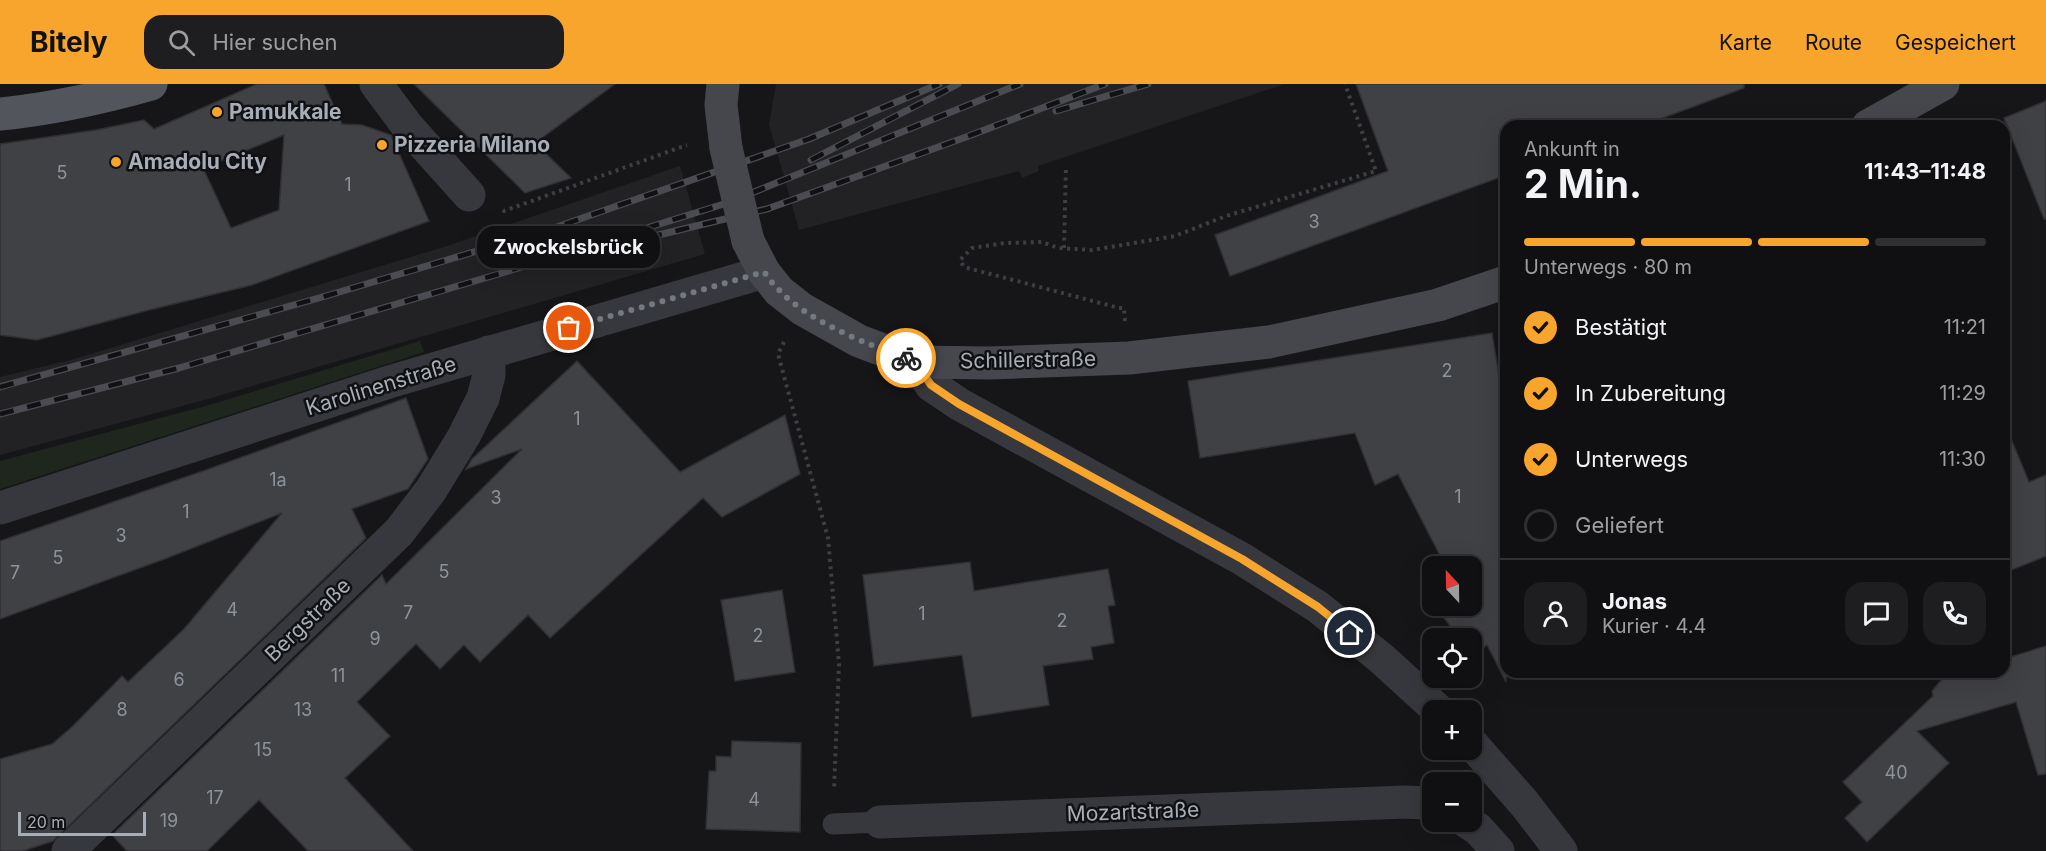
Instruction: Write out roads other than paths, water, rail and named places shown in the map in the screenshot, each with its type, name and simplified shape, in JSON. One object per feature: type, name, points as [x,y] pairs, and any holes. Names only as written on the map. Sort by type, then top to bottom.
[{"type":"main road","points":[[0,114],[98,99],[151,84]]},
{"type":"street","points":[[376,84],[408,127],[469,195]]},
{"type":"street","name":"Schillerstraße","points":[[723,84],[721,105],[725,140],[748,241],[764,272],[779,291],[802,309],[859,341],[915,362],[990,363],[1129,358],[1269,342],[1438,305],[1500,284]]},
{"type":"street","points":[[1879,120],[1944,84]]},
{"type":"street","name":"Karolinenstraße","points":[[0,508],[389,382],[764,272]]},
{"type":"street","name":"Bergstraße","points":[[68,851],[399,532],[431,490],[464,436],[483,398],[489,375],[489,352]]},
{"type":"street","points":[[915,362],[931,385],[959,404],[1242,559],[1318,607],[1382,659],[1427,700]]},
{"type":"street","points":[[1482,755],[1524,803],[1561,851]]},
{"type":"street","name":"Mozartstraße","points":[[880,822],[1422,803]]},
{"type":"street","points":[[1480,832],[1498,851]]},
{"type":"lane","name":"Mozartstraße","points":[[833,824],[880,822]]},
{"type":"railway","points":[[0,387],[326,296],[551,229],[809,139],[939,84]]},
{"type":"railway","points":[[811,160],[958,84]]},
{"type":"railway","points":[[0,414],[179,368],[502,273],[727,203],[1020,84]]},
{"type":"railway","points":[[621,244],[767,209],[1105,84]]},
{"type":"railway","points":[[1056,111],[1148,84]]},
{"type":"place","name":"Pamukkale","points":[[217,112]]},
{"type":"place","name":"Pizzeria Milano","points":[[382,145]]},
{"type":"place","name":"Amadolu City","points":[[116,162]]},
{"type":"place","name":"Zwockelsbrück","points":[[569,328]]}]
